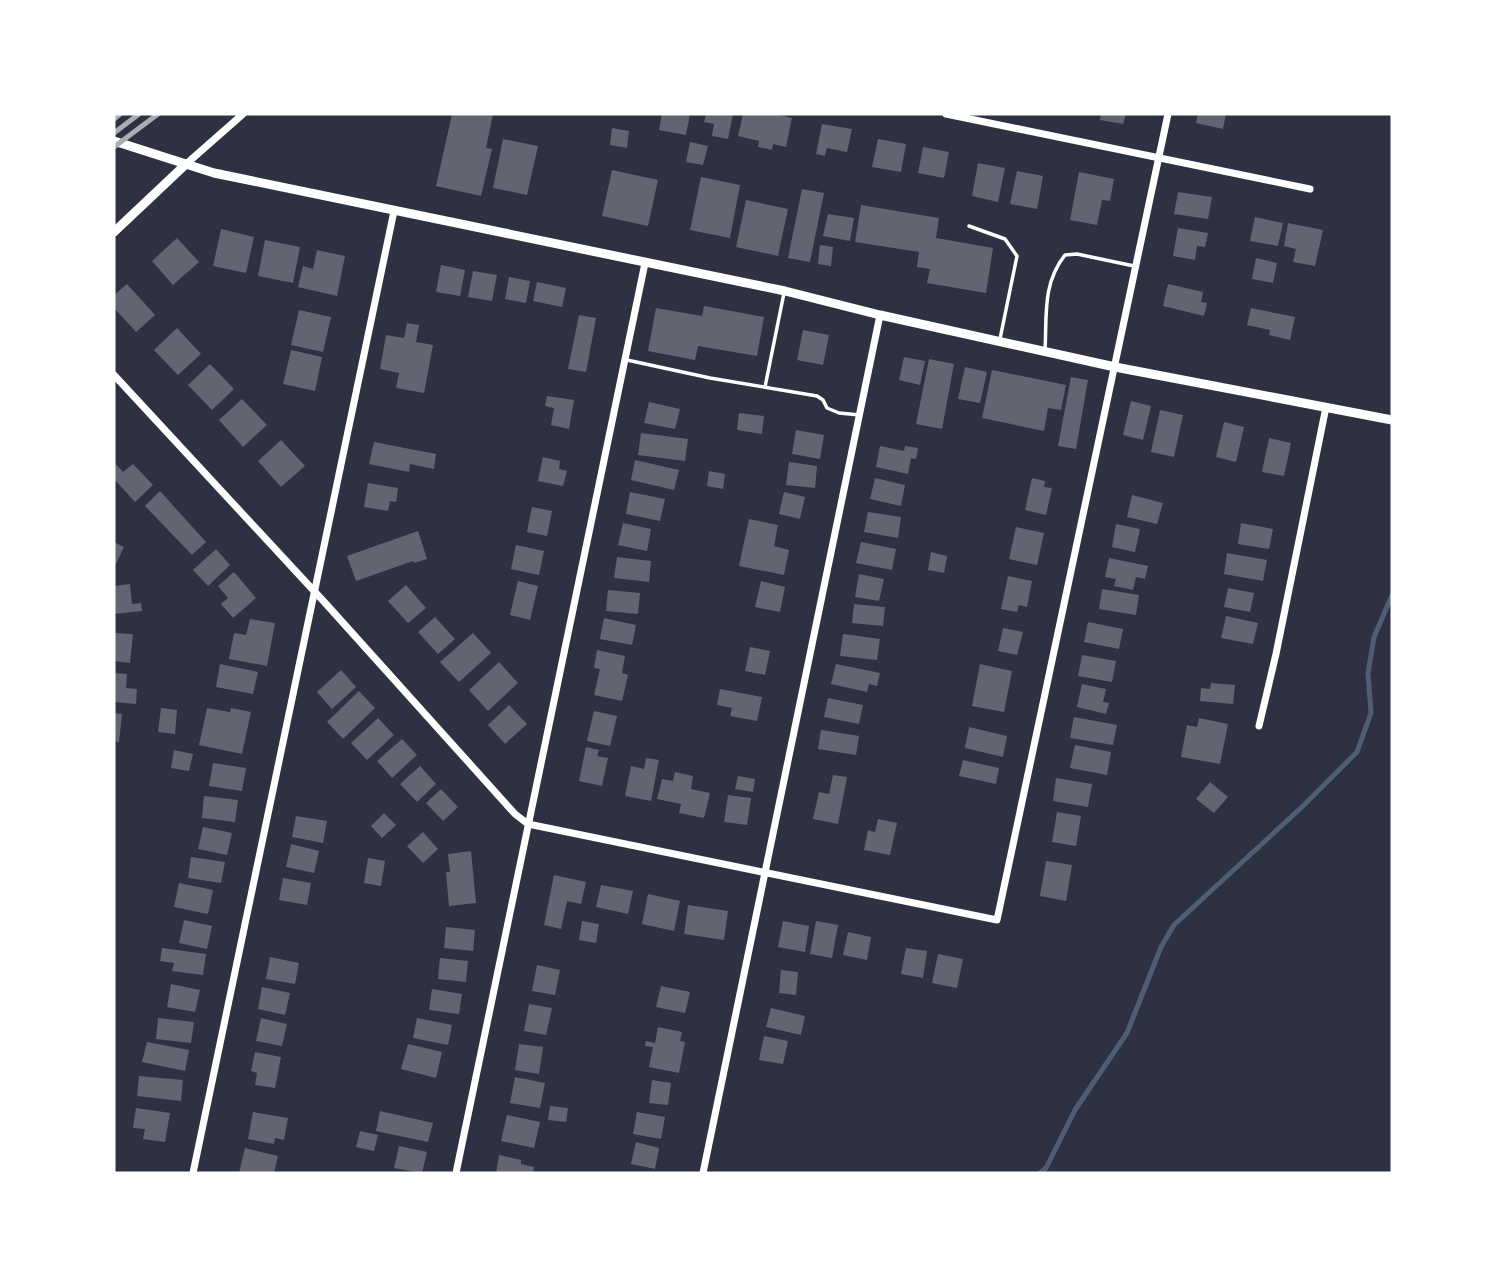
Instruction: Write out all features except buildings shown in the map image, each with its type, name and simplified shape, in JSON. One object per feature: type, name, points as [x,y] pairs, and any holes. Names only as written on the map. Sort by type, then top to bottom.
[{"type":"street","points":[[114,232],[243,114]]},
{"type":"street","points":[[946,114],[1310,189]]},
{"type":"street","points":[[114,375],[315,592],[514,814],[528,824],[997,920],[1168,114]]},
{"type":"street","points":[[114,141],[185,165],[394,211],[785,291],[1115,367],[1392,420]]},
{"type":"street","points":[[193,1173],[394,211]]},
{"type":"street","points":[[456,1173],[645,263]]},
{"type":"street","points":[[703,1173],[880,315]]},
{"type":"street","points":[[1259,726],[1326,407]]},
{"type":"lane","points":[[969,226],[1005,239],[1017,256],[1000,341]]},
{"type":"lane","points":[[1045,352],[1045,305],[1051,278],[1065,255],[1077,254],[1136,266]]},
{"type":"lane","points":[[765,387],[785,291]]},
{"type":"lane","points":[[625,360],[817,396],[827,408],[861,415]]},
{"type":"waterway","points":[[1040,1173],[1046,1168],[1075,1110],[1127,1033],[1161,947],[1174,925],[1303,806],[1357,752],[1371,713],[1368,673],[1374,637],[1392,595]]},
{"type":"railway","points":[[114,119],[120,114]]},
{"type":"railway","points":[[114,133],[139,114]]},
{"type":"railway","points":[[114,147],[158,114]]}]
